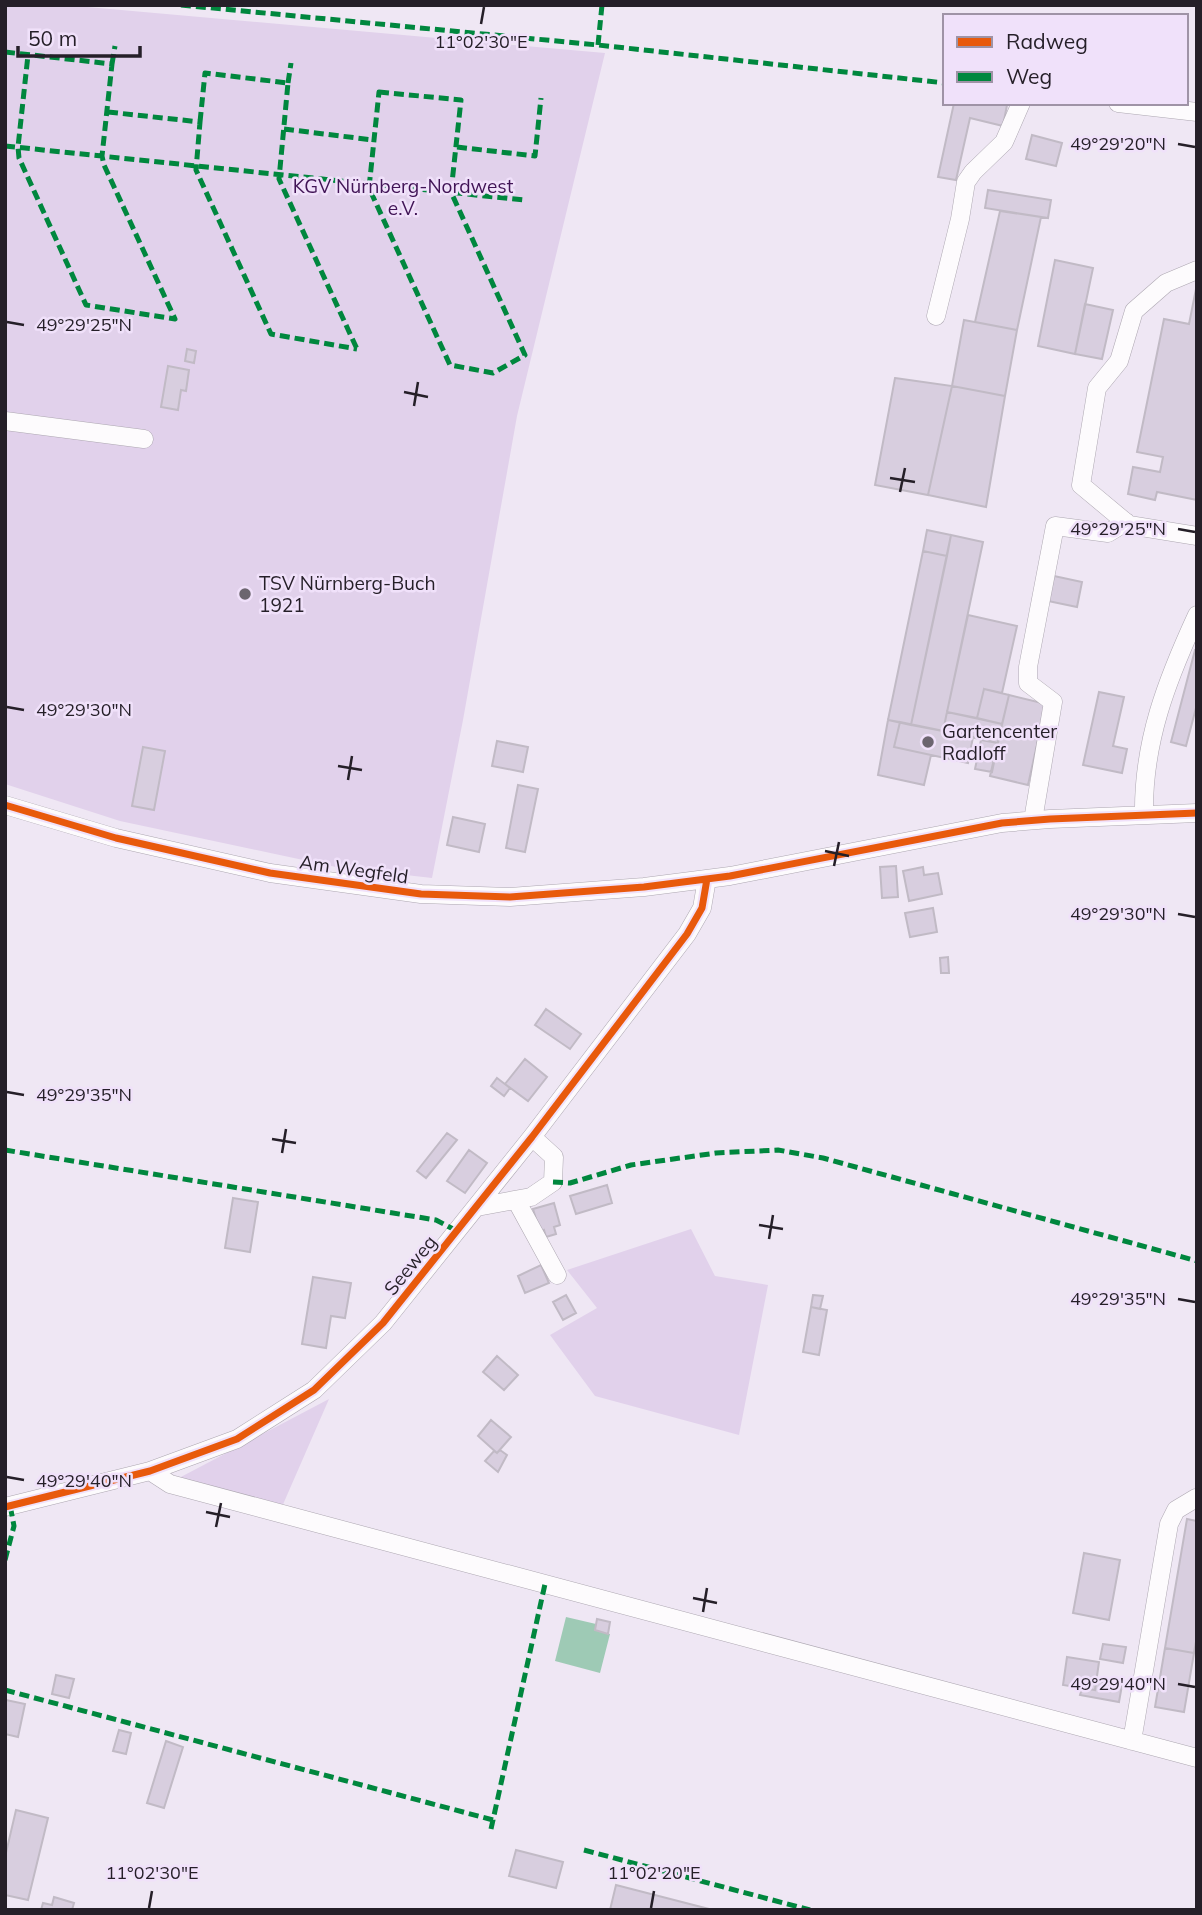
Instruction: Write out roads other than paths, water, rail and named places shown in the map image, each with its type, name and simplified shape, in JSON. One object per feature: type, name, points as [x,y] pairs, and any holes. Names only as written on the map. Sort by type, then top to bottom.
[{"type":"street","points":[[936,316],[960,219],[966,182],[1004,142],[1020,105]]},
{"type":"street","points":[[1136,105],[1197,112]]},
{"type":"street","points":[[1197,270],[1166,283],[1134,311],[1119,361],[1097,388],[1081,485],[1129,525],[1197,536]]},
{"type":"street","points":[[5,421],[144,439]]},
{"type":"street","points":[[1033,820],[1053,702],[1028,682],[1028,667],[1055,526],[1108,533],[1126,522]]},
{"type":"street","points":[[1144,814],[1144,785],[1150,743],[1169,677],[1197,615]]},
{"type":"street","name":"Am Wegfeld","points":[[5,805],[105,835],[228,865],[326,882],[421,894],[510,898],[707,879],[972,828],[1033,820],[1197,813]]},
{"type":"street","name":"Seeweg","points":[[5,1507],[150,1471],[237,1439],[314,1390],[383,1323],[532,1137],[687,934],[702,908],[707,879]]},
{"type":"street","points":[[477,1207],[531,1197],[553,1182],[554,1157],[532,1137]]},
{"type":"street","points":[[516,1200],[556,1275]]},
{"type":"street","points":[[150,1471],[170,1484],[1197,1758]]},
{"type":"street","points":[[1132,1741],[1169,1524],[1176,1510],[1196,1498]]},
{"type":"place","name":"TSV Nürnberg-Buch 1921","points":[[245,594]]},
{"type":"place","name":"Gartencenter Radloff","points":[[928,742]]},
{"type":"park label","name":"KGV Nürnberg-Nordwest e.V.","points":[[403,197]]}]
